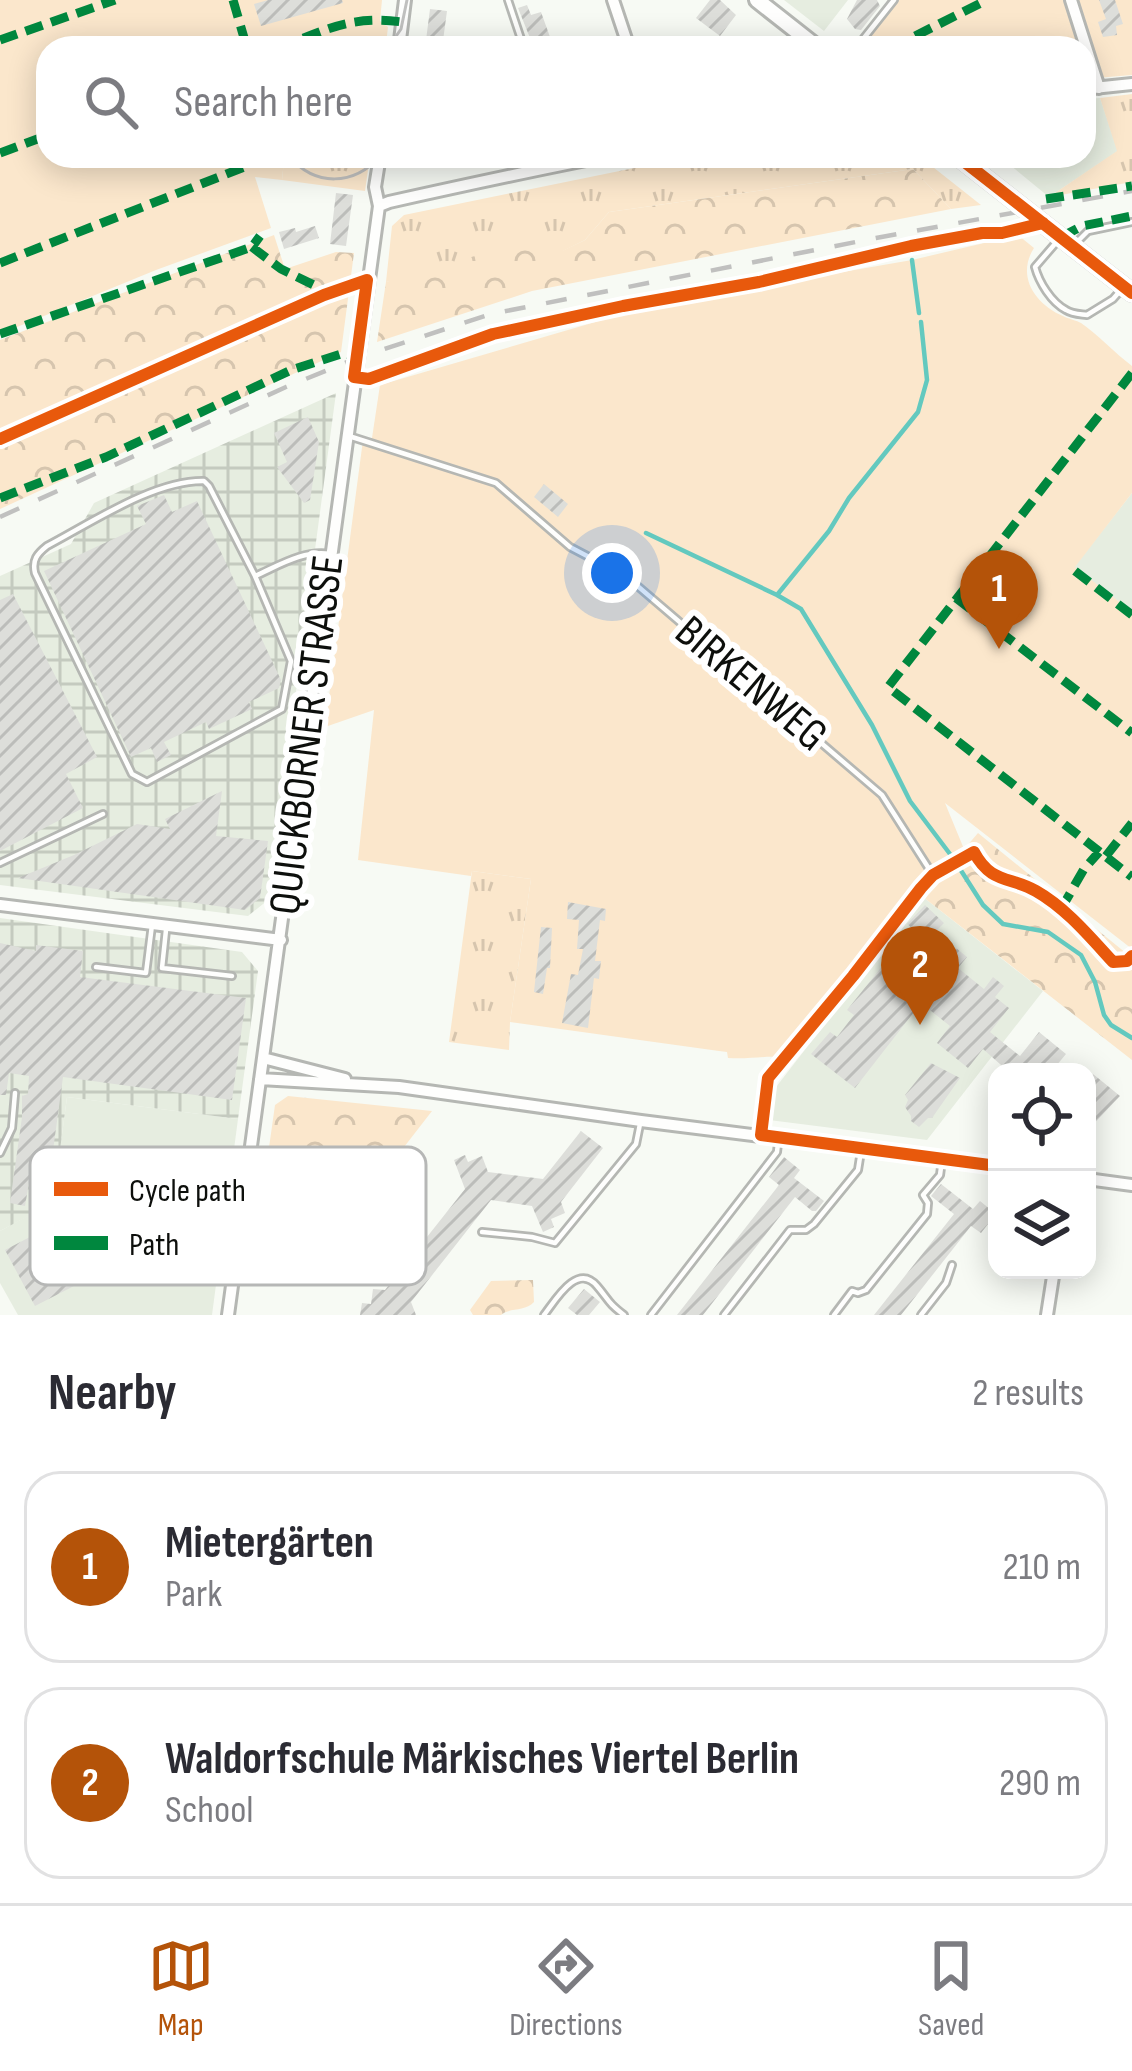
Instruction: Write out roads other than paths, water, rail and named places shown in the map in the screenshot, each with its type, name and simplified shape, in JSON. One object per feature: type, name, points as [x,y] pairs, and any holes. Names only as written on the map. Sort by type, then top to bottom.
[{"type":"main road","points":[[757,0],[803,36]]},
{"type":"main road","points":[[972,168],[1128,290]]},
{"type":"street","points":[[400,36],[405,0]]},
{"type":"street","points":[[613,0],[625,36]]},
{"type":"street","points":[[1071,0],[1082,36]]},
{"type":"street","points":[[1096,79],[1099,88]]},
{"type":"street","points":[[1096,88],[1132,84]]},
{"type":"street","name":"QUICKBORNER STRASSE","points":[[251,1147],[379,206],[378,168]]},
{"type":"street","points":[[379,206],[543,168]]},
{"type":"street","points":[[0,905],[280,940]]},
{"type":"street","points":[[263,1058],[353,1083]]},
{"type":"street","points":[[260,1078],[399,1087],[988,1165]]},
{"type":"street","points":[[1096,1180],[1132,1185]]},
{"type":"street","points":[[1046,1315],[1052,1279]]},
{"type":"street","name":"QUICKBORNER STRASSE","points":[[228,1315],[232,1285]]},
{"type":"lane","points":[[508,0],[520,36]]},
{"type":"lane","points":[[866,36],[894,0]]},
{"type":"lane","points":[[1128,290],[1087,315],[1065,310],[1044,289],[1035,267],[1088,231],[1132,223]]},
{"type":"lane","name":"BIRKENWEG","points":[[347,436],[496,483],[570,547],[627,578],[882,795],[933,875]]},
{"type":"lane","points":[[204,481],[255,576],[291,661],[282,709],[147,782],[141,781],[132,774],[35,573],[37,554],[162,489],[204,481]]},
{"type":"lane","points":[[255,576],[298,556],[330,554]]},
{"type":"lane","points":[[0,863],[103,814]]},
{"type":"lane","points":[[95,967],[146,973],[152,926]]},
{"type":"lane","points":[[167,927],[162,968],[232,976]]},
{"type":"lane","points":[[0,1151],[12,1128],[16,1093]]},
{"type":"lane","points":[[482,1232],[555,1243],[636,1144],[641,1121]]},
{"type":"lane","points":[[651,1315],[777,1152],[779,1138]]},
{"type":"lane","points":[[724,1315],[790,1230],[806,1230],[814,1224],[858,1170],[861,1148]]},
{"type":"lane","points":[[834,1315],[852,1292],[866,1290],[927,1214],[923,1195],[940,1175],[942,1160]]},
{"type":"lane","points":[[921,1315],[946,1282],[952,1265]]},
{"type":"lane","points":[[544,1315],[569,1282],[586,1279],[596,1283],[604,1300],[624,1315]]},
{"type":"waterway","points":[[912,260],[919,313]]},
{"type":"waterway","points":[[777,595],[918,412],[927,380],[921,322]]},
{"type":"waterway","points":[[646,533],[801,609],[872,725],[910,801],[983,905],[1003,924],[1048,932],[1081,955],[1104,1015],[1132,1038]]},
{"type":"tram line","points":[[396,36],[407,0]]},
{"type":"tram line","points":[[302,168],[334,179],[367,168]]},
{"type":"railway","points":[[0,517],[286,387],[491,314],[1132,191]]},
{"type":"place","name":"Mietergärten","points":[[999,649]]},
{"type":"place","name":"Waldorfschule Märkisches Viertel Berlin","points":[[920,1025]]}]
